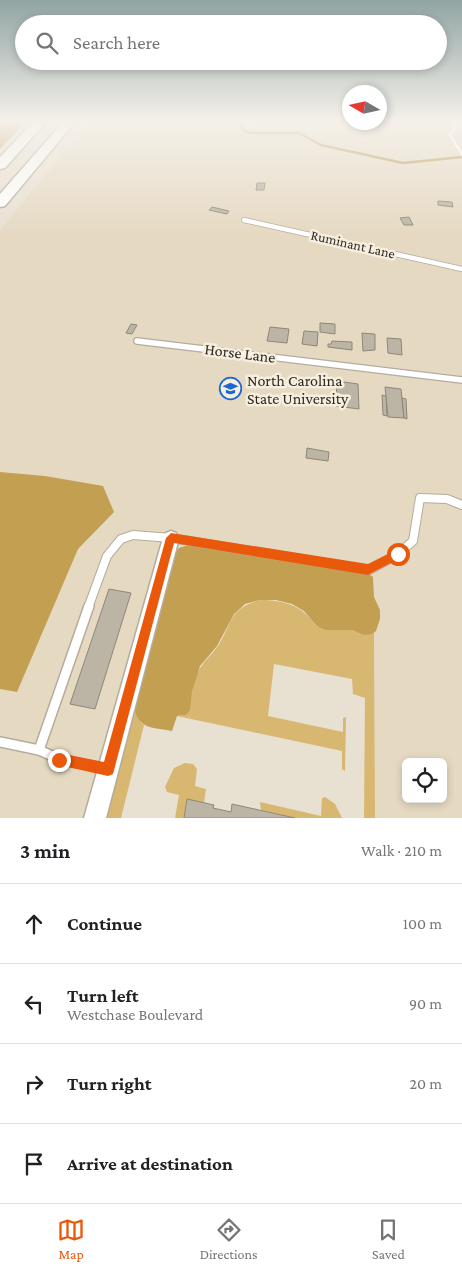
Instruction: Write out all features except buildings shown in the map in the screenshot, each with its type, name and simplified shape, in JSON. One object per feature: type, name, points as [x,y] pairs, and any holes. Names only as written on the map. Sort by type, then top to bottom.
[{"type":"highway","points":[[0,203],[38,159]]},
{"type":"street","points":[[95,818],[171,538]]},
{"type":"lane","name":"Ruminant Lane","points":[[244,220],[462,269]]},
{"type":"lane","name":"Horse Lane","points":[[137,341],[462,380]]},
{"type":"lane","points":[[39,750],[107,556],[121,539],[133,535],[171,538],[368,570],[398,554],[413,541],[420,498],[446,499],[462,504]]},
{"type":"lane","points":[[0,742],[39,750],[59,760],[108,769]]},
{"type":"shaded area","name":"North Carolina State University","points":[[58,159],[462,159],[462,818],[375,818],[374,582],[181,549],[103,818],[0,818],[0,230]]},
{"type":"shaded area","points":[[0,472],[45,476],[103,486],[114,512],[78,549],[17,692],[0,689]]},
{"type":"shaded area","points":[[189,545],[369,574],[373,577],[374,597],[380,610],[380,619],[376,631],[372,634],[363,635],[352,630],[326,630],[317,626],[304,611],[292,604],[276,600],[260,600],[245,604],[234,614],[217,646],[200,666],[192,692],[190,710],[186,715],[177,716],[172,731],[147,726],[139,720],[134,707],[155,621],[162,605],[174,555],[179,548]]},
{"type":"shaded area","points":[[260,600],[277,601],[299,609],[317,626],[352,630],[363,635],[374,632],[375,818],[364,818],[365,698],[353,694],[352,679],[274,664],[268,716],[343,732],[343,718],[346,717],[345,771],[342,769],[342,751],[177,716],[186,715],[198,672],[218,646],[233,617],[242,608]]},
{"type":"shaded area","points":[[134,699],[141,723],[144,725],[121,818],[103,818]]},
{"type":"shaded area","points":[[185,763],[193,764],[197,769],[195,786],[206,789],[204,803],[187,799],[184,818],[175,818],[179,795],[167,792],[165,787],[174,768]]},
{"type":"shaded area","points":[[325,797],[335,804],[342,818],[295,818],[261,810],[260,802],[321,816],[322,798]]},
{"type":"waterway","points":[[386,159],[403,163],[441,159]]},
{"type":"place","name":"North Carolina State University","points":[[231,389]]},
{"type":"route","points":[[59,760],[108,769],[171,538],[368,570],[398,554]]}]
